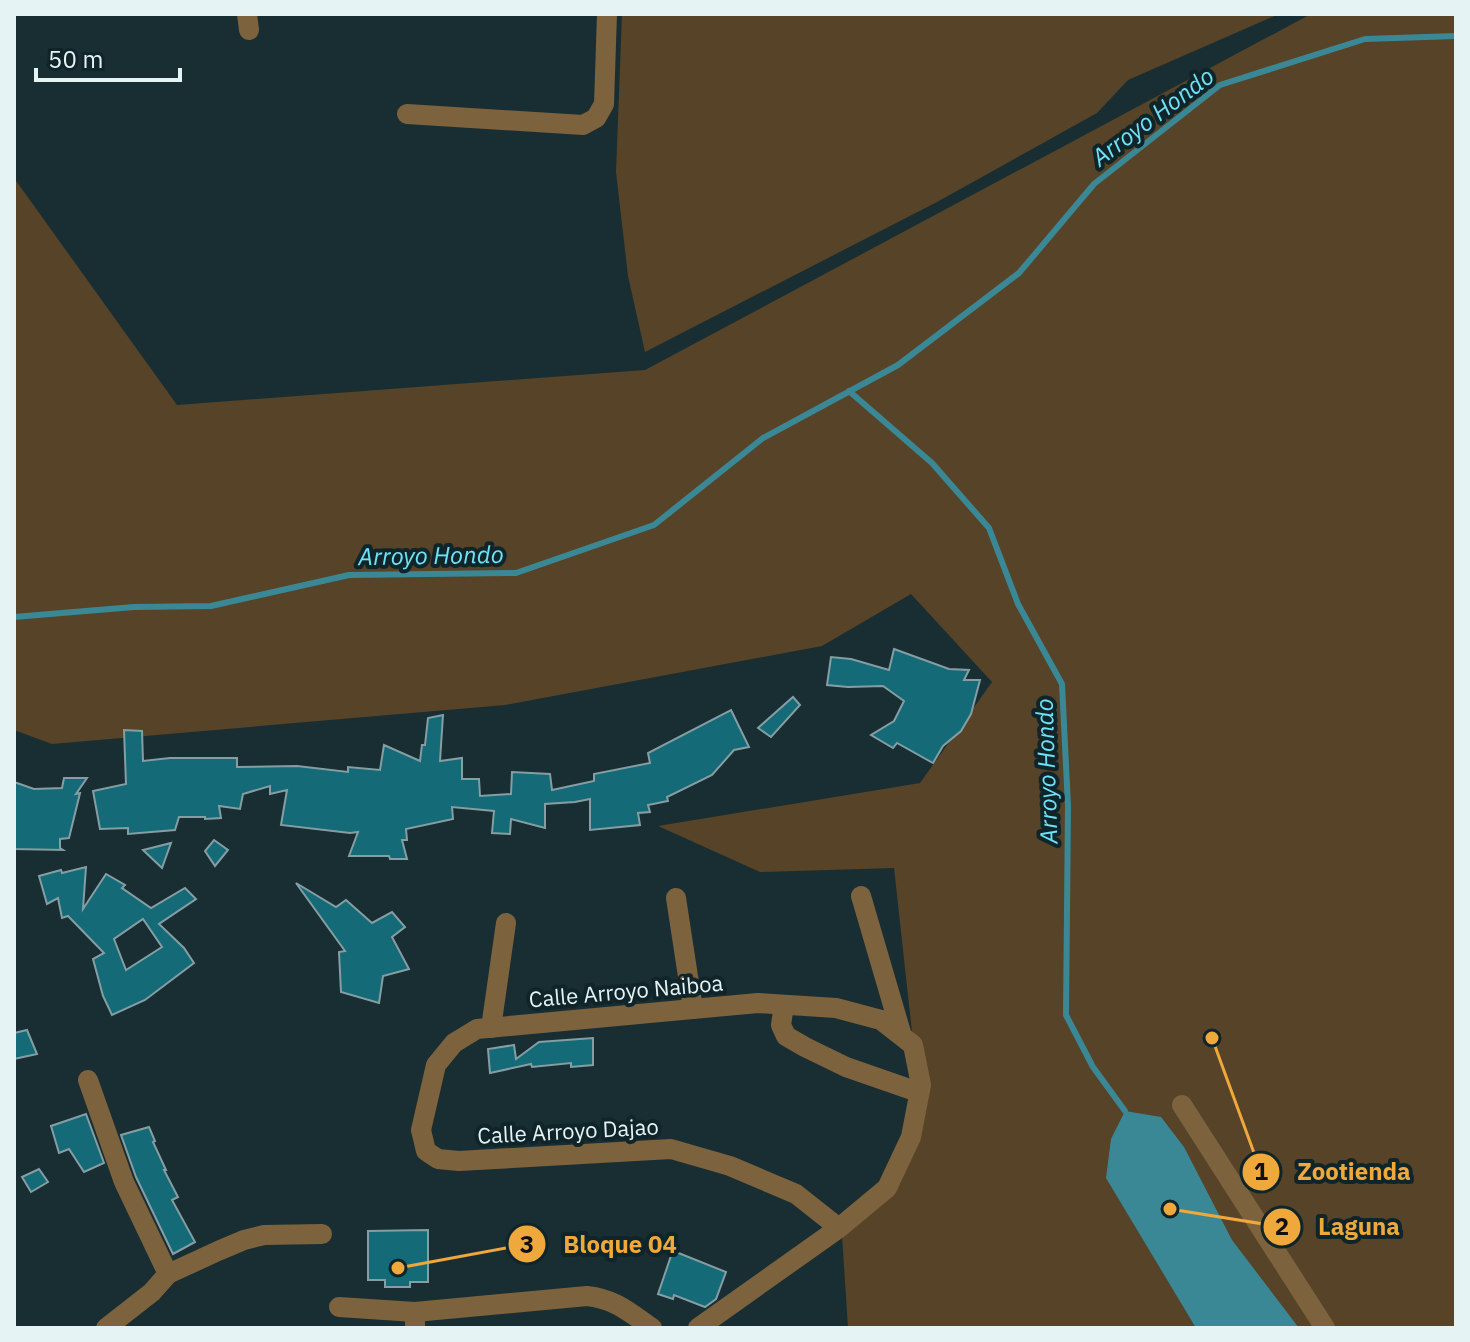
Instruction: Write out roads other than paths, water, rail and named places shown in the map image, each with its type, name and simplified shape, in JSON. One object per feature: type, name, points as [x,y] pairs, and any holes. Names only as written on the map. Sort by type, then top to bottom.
[{"type":"street","points":[[407,114],[583,125],[596,118],[604,104],[607,14]]},
{"type":"street","points":[[698,1328],[839,1228],[887,1188],[911,1137],[921,1085],[861,896]]},
{"type":"street","points":[[676,898],[693,1009]]},
{"type":"street","points":[[491,1028],[506,923]]},
{"type":"street","name":"Calle Arroyo Naiboa","points":[[426,1151],[421,1130],[436,1065],[454,1043],[477,1029],[758,1003],[836,1008],[881,1020],[907,1040]]},
{"type":"street","points":[[784,1005],[781,1025],[786,1036],[846,1067],[918,1092]]},
{"type":"street","points":[[88,1080],[124,1182],[168,1274]]},
{"type":"street","points":[[1182,1105],[1325,1328]]},
{"type":"street","name":"Calle Arroyo Dajao","points":[[426,1151],[438,1159],[459,1161],[671,1149],[730,1166],[796,1194],[839,1228]]},
{"type":"street","points":[[106,1328],[152,1292],[168,1274],[244,1240],[264,1235],[322,1234]]},
{"type":"street","points":[[339,1307],[415,1320],[587,1296],[615,1302],[652,1328]]},
{"type":"water","points":[[1125,1111],[1161,1117],[1184,1147],[1232,1240],[1299,1328],[1196,1328],[1106,1178],[1111,1139]]},
{"type":"waterway","name":"Arroyo Hondo","points":[[14,617],[134,607],[211,606],[349,575],[516,573],[654,525],[763,438],[898,365],[1019,273],[1094,184],[1220,85],[1365,39],[1456,36]]},
{"type":"waterway","name":"Arroyo Hondo","points":[[849,391],[932,463],[989,528],[1018,604],[1062,684],[1068,806],[1066,1015],[1093,1067],[1125,1111]]},
{"type":"place","name":"Zootienda","points":[[1212,1038]]},
{"type":"place","name":"Laguna","points":[[1170,1209]]},
{"type":"place","name":"Bloque 04","points":[[398,1268]]}]
